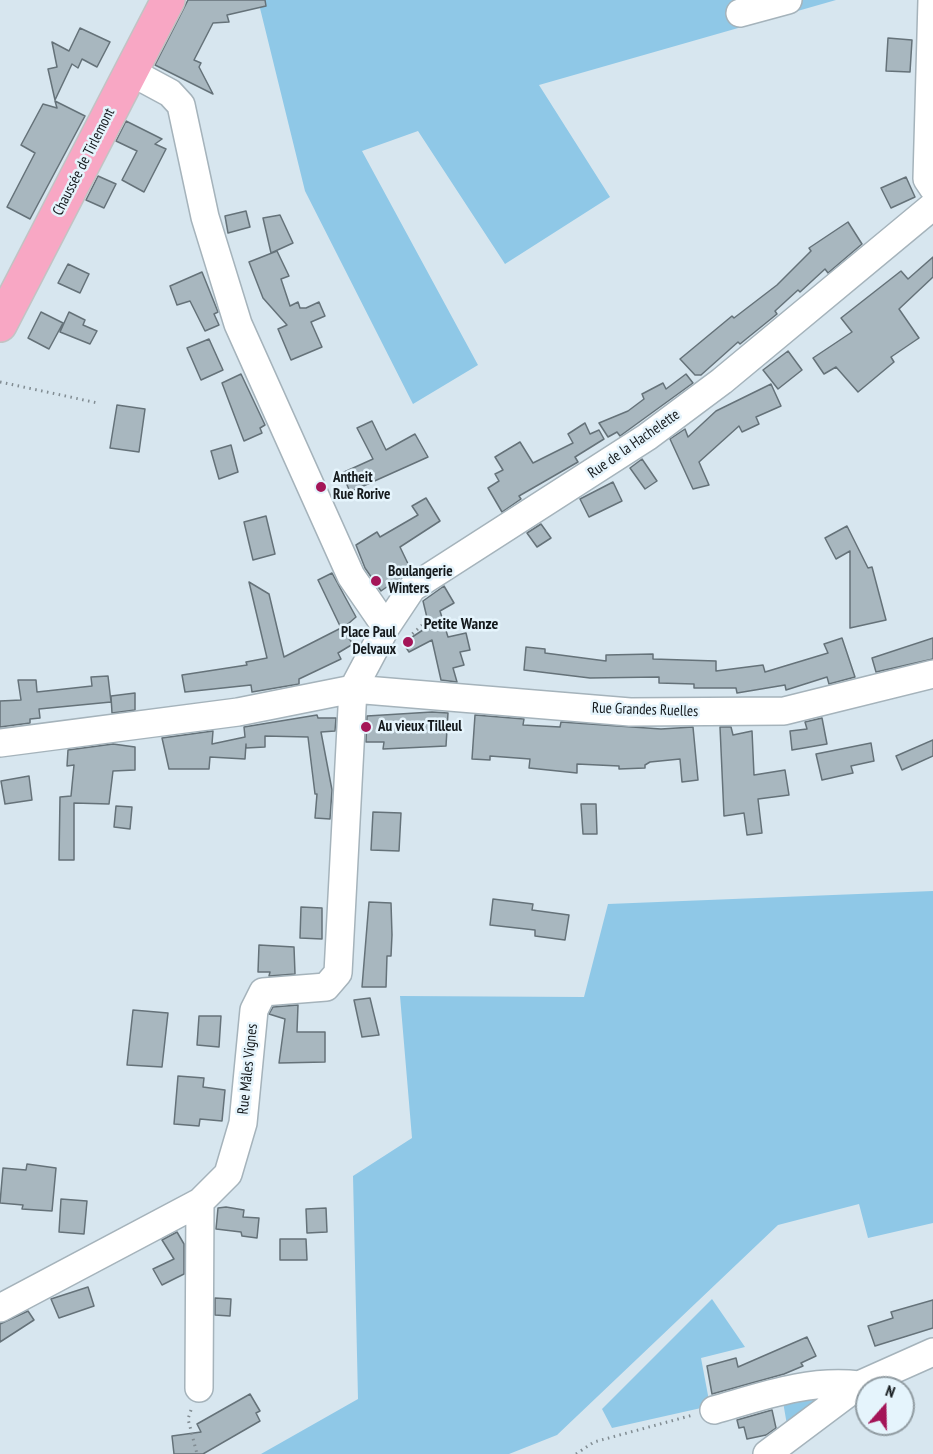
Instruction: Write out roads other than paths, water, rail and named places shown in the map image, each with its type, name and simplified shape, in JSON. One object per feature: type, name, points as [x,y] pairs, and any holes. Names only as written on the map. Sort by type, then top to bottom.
[{"type":"main road","name":"Chaussée de Tirlemont","points":[[0,325],[168,0]]},
{"type":"street","points":[[740,13],[789,0]]},
{"type":"street","points":[[932,0],[927,179],[933,188]]},
{"type":"street","points":[[131,72],[170,93],[181,105],[205,217],[238,324],[351,576],[393,634]]},
{"type":"street","name":"Rue de la Hachelette","points":[[353,689],[393,634],[412,588],[647,437],[722,381],[933,206]]},
{"type":"street","name":"Rue Grandes Ruelles","points":[[0,743],[238,712],[353,689],[630,712],[784,711],[933,674]]},
{"type":"street","name":"Rue Mâles Vignes","points":[[0,1308],[200,1202],[228,1174],[243,1123],[254,1010],[263,992],[327,987],[338,973],[353,689]]},
{"type":"street","points":[[199,1388],[200,1202]]},
{"type":"street","points":[[879,1376],[933,1352]]},
{"type":"street","points":[[714,1410],[802,1385],[833,1381],[855,1384]]},
{"type":"street","points":[[767,1454],[855,1388]]},
{"type":"place","name":"Antheit Rue Rorive","points":[[321,487]]},
{"type":"place","name":"Boulangerie Winters","points":[[376,581]]},
{"type":"place","name":"Place Paul Delvaux","points":[[408,642]]},
{"type":"place","name":"Au vieux Tilleul","points":[[366,727]]},
{"type":"district","name":"Petite Wanze","points":[[461,624]]}]
